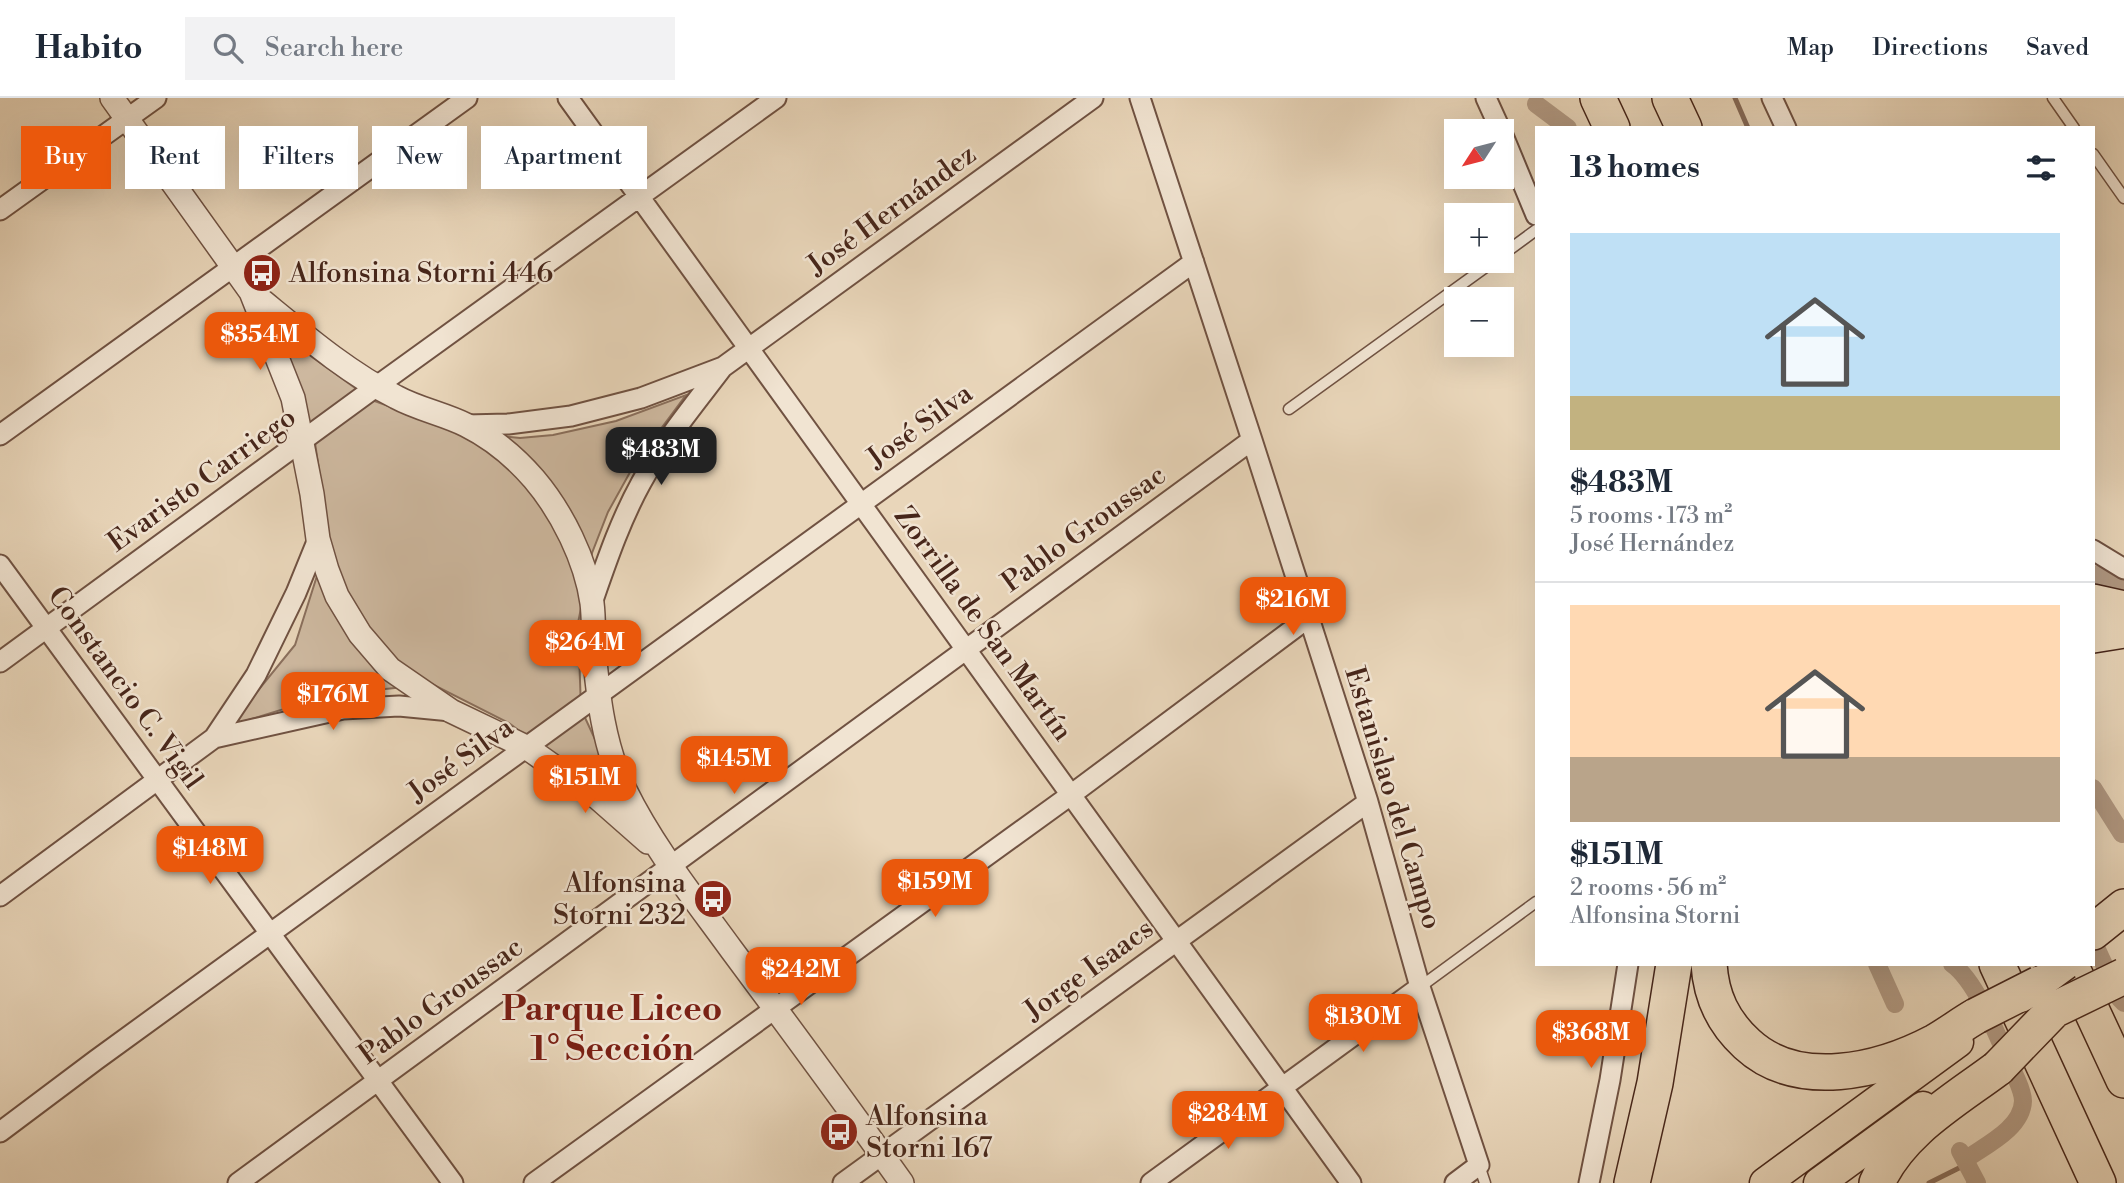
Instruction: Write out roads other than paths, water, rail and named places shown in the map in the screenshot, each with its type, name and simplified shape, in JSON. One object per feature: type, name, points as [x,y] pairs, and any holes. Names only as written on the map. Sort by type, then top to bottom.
[{"type":"highway","points":[[1590,98],[1597,126]]},
{"type":"highway","points":[[1598,98],[1611,126]]},
{"type":"highway","points":[[2095,602],[2124,609]]},
{"type":"highway","points":[[2095,635],[2124,630]]},
{"type":"highway","points":[[1632,1183],[1655,1083],[1674,966]]},
{"type":"highway","points":[[1709,966],[1716,1004],[1738,1037],[1770,1061],[1788,1067],[1825,1072],[1892,1061],[2054,986],[2122,967]]},
{"type":"highway","points":[[1984,966],[2054,986],[2124,1080]]},
{"type":"highway","points":[[2002,966],[2054,986],[2124,1041]]},
{"type":"highway","points":[[1877,1183],[1892,1156],[1910,1135],[1996,1062],[2054,986]]},
{"type":"highway","points":[[2054,986],[2046,1114],[2074,1183]]},
{"type":"highway","points":[[2054,986],[2098,1183]]},
{"type":"main road","points":[[1765,1183],[1978,1020]]},
{"type":"main road","points":[[1819,1183],[1996,1062]]},
{"type":"street","points":[[112,98],[251,292],[293,398],[303,441],[318,539],[337,596],[360,634],[390,669],[451,711],[526,747],[598,798],[668,861]]},
{"type":"street","points":[[0,210],[156,98]]},
{"type":"street","points":[[0,435],[467,98]]},
{"type":"street","name":"Zorrilla de San Martín","points":[[568,98],[1351,1183]]},
{"type":"street","name":"Evaristo Carriego","points":[[0,662],[776,98]]},
{"type":"street","name":"José Hernández","points":[[466,425],[508,424],[571,416],[641,398],[723,367],[1094,98]]},
{"type":"street","name":"Estanislao del Campo","points":[[1140,98],[1368,802],[1420,987],[1482,1174],[1455,1183]]},
{"type":"street","points":[[1486,98],[1495,119]]},
{"type":"street","points":[[1772,98],[1785,126]]},
{"type":"street","points":[[1514,163],[1535,213]]},
{"type":"street","name":"José Silva","points":[[0,1132],[1194,262]]},
{"type":"street","points":[[251,292],[306,337],[377,386],[466,425],[517,460],[535,480],[553,505],[572,540],[583,570],[592,603],[598,695],[607,738],[625,791],[668,861],[902,1183]]},
{"type":"street","name":"José Hernández","points":[[592,603],[615,537],[640,483],[669,437],[723,367]]},
{"type":"street","name":"Pablo Groussac","points":[[237,1183],[377,1082],[668,861],[967,650],[1252,440]]},
{"type":"street","points":[[0,896],[214,738],[256,675],[296,593],[318,539]]},
{"type":"street","points":[[2095,551],[2124,569]]},
{"type":"street","name":"Constancio C. Vigil","points":[[0,565],[453,1183]]},
{"type":"street","points":[[534,1183],[1072,794],[1308,618]]},
{"type":"street","points":[[214,738],[342,709],[399,706],[451,711]]},
{"type":"street","name":"Jorge Isaacs","points":[[843,1183],[1368,802]]},
{"type":"street","points":[[1589,1183],[1610,1080],[1628,966]]},
{"type":"street","points":[[1151,1183],[1420,987]]},
{"type":"lane","points":[[2053,98],[2073,126]]},
{"type":"lane","points":[[2095,157],[2124,198]]},
{"type":"lane","points":[[1514,246],[1535,231]]},
{"type":"lane","points":[[1289,409],[1477,273]]},
{"type":"lane","points":[[1420,987],[1535,903]]},
{"type":"waterway","points":[[1735,98],[1747,126]]},
{"type":"waterway","points":[[1536,104],[1565,126]]},
{"type":"waterway","points":[[2095,575],[2124,585]]},
{"type":"waterway","points":[[2095,791],[2122,834]]},
{"type":"waterway","points":[[2095,945],[2124,1003]]},
{"type":"waterway","points":[[1878,966],[1895,1004]]},
{"type":"waterway","points":[[1954,966],[1962,973],[1980,1001],[1997,1034],[2023,1098],[2021,1111],[2009,1128],[1965,1160]]},
{"type":"waterway","points":[[1960,1151],[1977,1183]]},
{"type":"waterway","points":[[1929,1183],[1967,1164]]},
{"type":"waterway","points":[[1969,1183],[1973,1174]]},
{"type":"place","name":"Alfonsina Storni 446","points":[[262,273]]},
{"type":"place","name":"Alfonsina Storni 232","points":[[713,899]]},
{"type":"place","name":"Alfonsina Storni 167","points":[[839,1132]]},
{"type":"district","name":"Parque Liceo 1° Sección","points":[[612,1029]]}]
